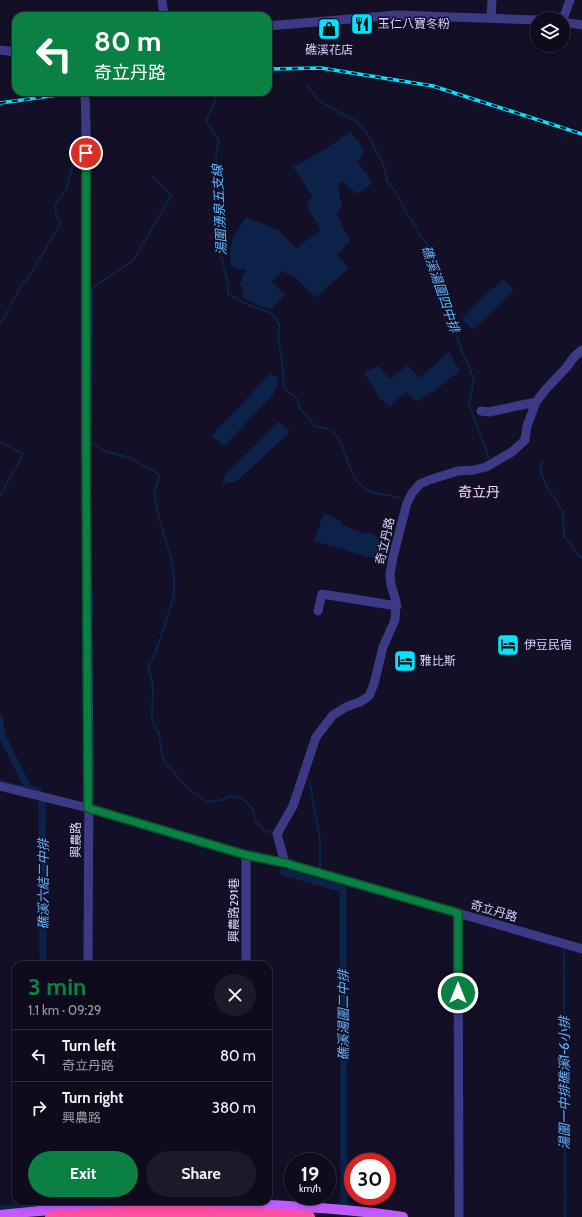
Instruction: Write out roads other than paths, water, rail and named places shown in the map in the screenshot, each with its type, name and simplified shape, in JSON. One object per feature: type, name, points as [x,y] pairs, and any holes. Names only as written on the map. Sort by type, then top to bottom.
[{"type":"highway","points":[[51,1217],[127,1212],[187,1211],[309,1217]]},
{"type":"main road","points":[[272,1204],[339,1209],[402,1217]]},
{"type":"main road","points":[[0,1215],[131,1205]]},
{"type":"main road","points":[[162,1205],[171,1212],[173,1217]]},
{"type":"street","points":[[162,0],[164,12]]},
{"type":"street","points":[[491,17],[492,0]]},
{"type":"street","points":[[566,12],[570,0]]},
{"type":"street","points":[[272,26],[397,15],[491,17],[530,20]]},
{"type":"street","points":[[570,22],[582,25]]},
{"type":"street","points":[[0,50],[12,52]]},
{"type":"street","name":"興農路","points":[[85,96],[88,961]]},
{"type":"street","name":"奇立丹路","points":[[285,863],[277,834],[293,806],[316,737],[333,715],[369,696],[374,684],[383,647],[396,620],[397,606],[390,574],[407,503],[412,493],[420,484],[429,480],[458,471],[474,470],[486,466],[512,452],[525,440],[527,426],[536,402],[582,350]]},
{"type":"street","points":[[481,411],[489,412],[536,402]]},
{"type":"street","points":[[318,611],[322,594],[397,606]]},
{"type":"street","name":"奇立丹路","points":[[0,786],[88,808],[246,855],[285,863],[582,949]]},
{"type":"street","name":"興農路291巷","points":[[246,855],[246,961]]},
{"type":"street","points":[[458,913],[459,1217]]},
{"type":"street","points":[[244,1217],[245,1205]]},
{"type":"water","points":[[350,131],[365,150],[358,162],[373,183],[357,194],[343,182],[339,184],[340,199],[343,206],[336,213],[350,241],[337,254],[349,268],[315,298],[298,280],[282,271],[272,282],[285,294],[272,309],[259,306],[242,297],[244,289],[239,285],[246,269],[240,270],[233,268],[230,247],[246,217],[279,230],[296,248],[321,230],[306,205],[312,196],[293,167],[328,148]]},
{"type":"water","points":[[504,279],[514,290],[473,330],[462,319],[492,288],[493,289]]},
{"type":"water","points":[[449,352],[460,371],[433,392],[416,402],[406,391],[390,407],[380,399],[364,373],[378,366],[390,379],[408,365],[419,378]]},
{"type":"water","points":[[271,373],[278,379],[277,388],[272,396],[224,446],[211,436]]},
{"type":"water","points":[[278,422],[290,431],[289,433],[238,480],[235,482],[222,484],[226,473]]},
{"type":"water","points":[[324,513],[341,521],[341,524],[364,534],[365,532],[377,536],[378,541],[386,544],[382,561],[314,541]]},
{"type":"waterway","name":"礁溪湯圍四中排","points":[[307,85],[318,100],[356,121],[367,133],[384,166],[387,181],[397,194],[419,234],[429,247],[440,291],[450,314],[461,349],[474,379],[469,405],[489,458]]},
{"type":"waterway","name":"湯圍湧泉五支線","points":[[216,96],[213,108],[207,119],[207,123],[219,140],[216,155],[220,204],[220,250],[228,285],[228,294],[251,306],[271,313],[277,320],[280,327],[278,337],[282,360],[284,388],[297,399],[300,409],[309,418],[314,426],[332,430],[342,447],[356,480],[371,492],[400,498]]},
{"type":"waterway","points":[[0,325],[23,282],[27,280],[61,223],[56,214],[55,204],[66,190],[73,164]]},
{"type":"waterway","points":[[153,177],[171,196],[133,261],[92,288],[91,443],[105,451],[130,458],[160,475],[154,493],[174,574],[174,596],[156,651],[148,666],[153,686],[152,720],[159,734],[162,755],[166,764],[189,789],[207,802],[222,800],[231,796],[242,798],[253,809],[255,821],[265,831],[274,833]]},
{"type":"waterway","points":[[0,442],[23,454],[0,496]]},
{"type":"waterway","points":[[91,443],[91,484]]},
{"type":"waterway","points":[[543,461],[540,470],[547,487],[563,511],[564,536],[582,558]]},
{"type":"waterway","points":[[92,593],[92,613]]},
{"type":"waterway","points":[[0,719],[1,733],[28,788],[38,792]]},
{"type":"waterway","points":[[0,781],[28,788]]},
{"type":"waterway","points":[[310,784],[320,839],[320,870]]},
{"type":"waterway","name":"礁溪六結二中排","points":[[42,802],[43,961]]},
{"type":"waterway","points":[[250,850],[262,854]]},
{"type":"waterway","name":"礁溪湯圍二中排","points":[[283,872],[343,889],[344,1204]]},
{"type":"waterway","name":"湯圍一中排礁溪1-6小排","points":[[564,949],[565,1217]]},
{"type":"waterway","points":[[0,1209],[31,1206]]},
{"type":"railway","points":[[272,69],[321,68],[433,86],[582,134]]},
{"type":"railway","points":[[0,103],[51,96]]},
{"type":"place","name":"玉仁八寶冬粉","points":[[362,24]]},
{"type":"place","name":"礁溪花店","points":[[329,29]]},
{"type":"place","name":"伊豆民宿","points":[[508,645]]},
{"type":"place","name":"雅比斯","points":[[405,661]]},
{"type":"district","name":"奇立丹","points":[[479,492]]}]
